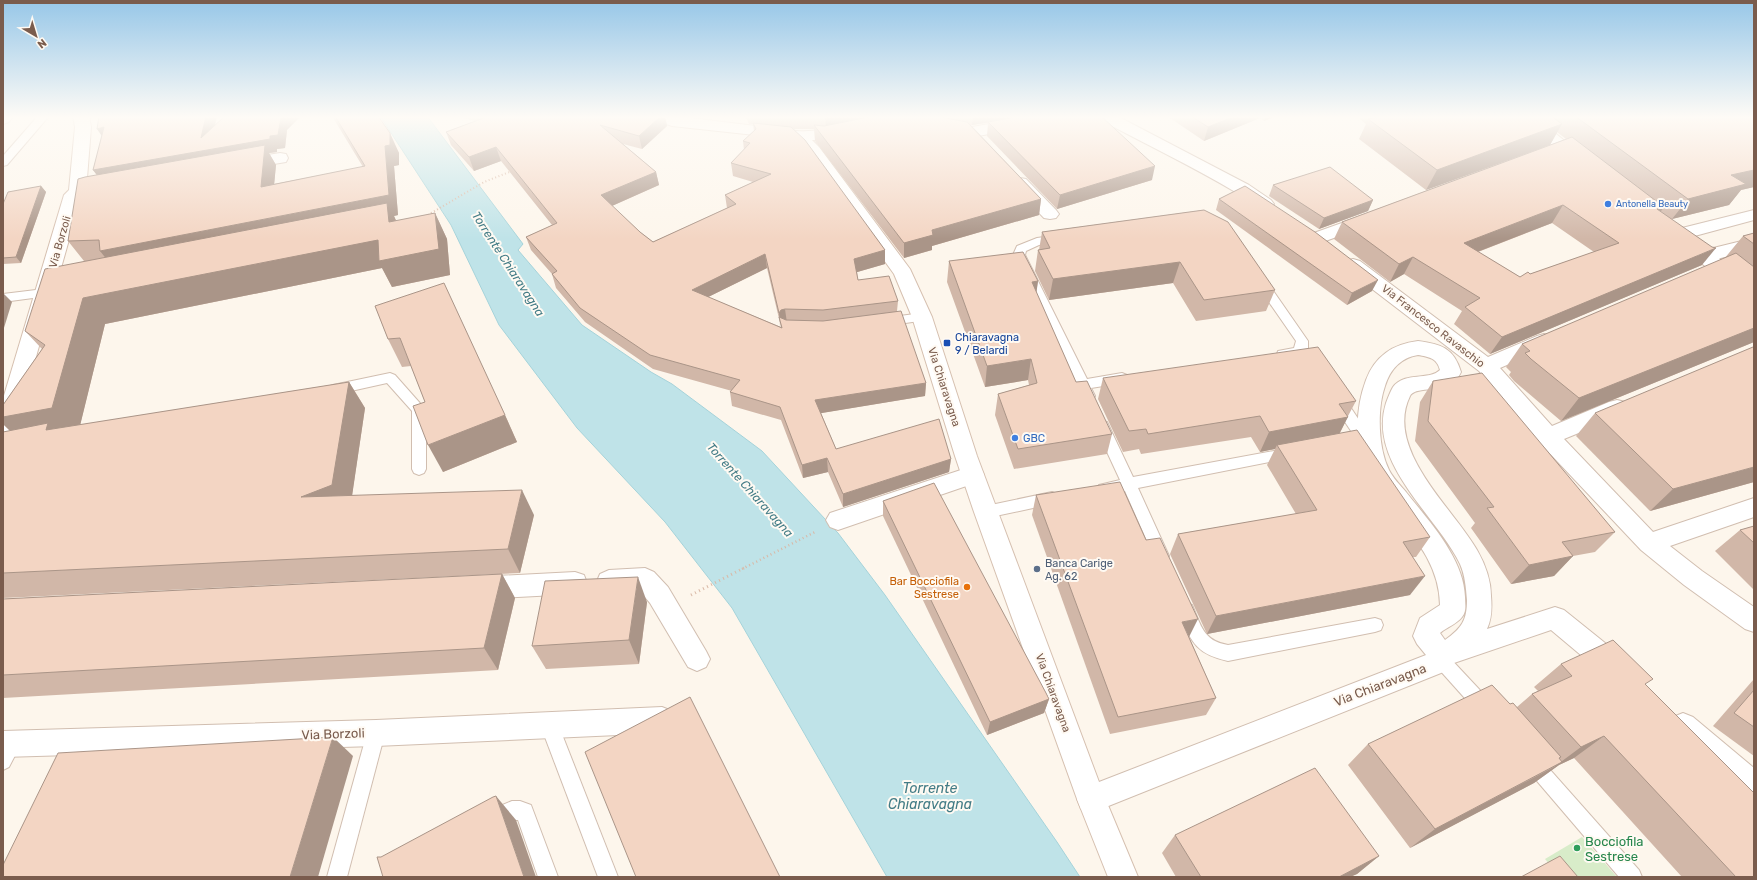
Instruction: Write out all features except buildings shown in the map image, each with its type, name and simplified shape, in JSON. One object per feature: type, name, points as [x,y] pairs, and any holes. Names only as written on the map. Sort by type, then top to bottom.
[{"type":"street","name":"Via Borzoli","points":[[4,425],[52,292],[73,195],[76,191],[80,157]]},
{"type":"street","name":"Via Chiaravagna","points":[[818,157],[903,273],[922,317],[972,475],[1091,799],[1123,877]]},
{"type":"street","points":[[1183,157],[1243,189],[1280,214]]},
{"type":"street","points":[[1569,157],[1592,170]]},
{"type":"street","points":[[227,167],[280,158]]},
{"type":"street","points":[[1008,170],[1050,214]]},
{"type":"street","points":[[73,195],[96,191]]},
{"type":"street","name":"Via Francesco Ravaschio","points":[[1384,213],[1311,234],[1486,366],[1548,437],[1649,543],[1693,578],[1754,621]]},
{"type":"street","points":[[1754,215],[1670,230],[1754,294]]},
{"type":"street","points":[[1696,276],[1711,262],[1754,244]]},
{"type":"street","points":[[1486,366],[1558,335]]},
{"type":"street","points":[[1418,348],[1429,349],[1440,353],[1449,362],[1450,372],[1442,380],[1411,385],[1401,392],[1396,403],[1393,421],[1394,438],[1402,458],[1417,483],[1469,558],[1479,587],[1480,615],[1465,640],[1442,658],[1426,636],[1429,626],[1453,610],[1454,597],[1452,584],[1446,567],[1435,549],[1378,472],[1361,440],[1369,416],[1372,392],[1376,377],[1382,368],[1397,354],[1406,350],[1418,348]]},
{"type":"street","points":[[1548,437],[1634,401]]},
{"type":"street","points":[[838,520],[972,475]]},
{"type":"street","points":[[1649,543],[1754,506]]},
{"type":"street","points":[[455,589],[645,579],[659,595],[697,659]]},
{"type":"street","name":"Via Chiaravagna","points":[[1091,799],[1442,658],[1556,618],[1633,683]]},
{"type":"street","points":[[1663,708],[1754,786]]},
{"type":"street","name":"Via Borzoli","points":[[6,750],[662,720]]},
{"type":"lane","points":[[1069,238],[1027,245],[1021,249],[1018,255],[1083,384],[1168,571]]},
{"type":"lane","points":[[1252,270],[1302,341],[1303,355],[1274,355]]},
{"type":"lane","points":[[3,298],[52,292]]},
{"type":"lane","points":[[874,323],[922,317]]},
{"type":"lane","points":[[1083,384],[1136,376]]},
{"type":"lane","points":[[320,393],[390,378],[419,410],[419,469]]},
{"type":"lane","points":[[1330,386],[1361,440]]},
{"type":"lane","points":[[1093,490],[1304,450]]},
{"type":"lane","points":[[986,512],[1066,495]]},
{"type":"lane","points":[[1178,593],[1200,641],[1208,648],[1218,652],[1232,652],[1376,625]]},
{"type":"lane","points":[[1442,658],[1497,721]]},
{"type":"lane","points":[[549,724],[608,877]]},
{"type":"lane","points":[[337,877],[376,733]]},
{"type":"lane","points":[[1518,745],[1632,877]]},
{"type":"lane","points":[[476,828],[510,810],[517,809],[524,812],[548,877]]},
{"type":"path","points":[[424,217],[484,182],[519,168]]},
{"type":"path","points":[[686,597],[838,520]]},
{"type":"green space","name":"Bocciofila Sestrese","points":[[1582,837],[1617,877],[1560,877],[1545,859]]},
{"type":"water","name":"Torrente Chiaravagna","points":[[407,157],[458,157],[523,244],[518,250],[582,325],[651,372],[672,384],[762,451],[838,533],[885,595],[1080,877],[887,877],[732,608],[665,522],[577,428],[499,325],[451,225]]},
{"type":"place","name":"Antonella Beauty","points":[[1608,204]]},
{"type":"place","name":"Chiaravagna 9 / Belardi","points":[[947,343]]},
{"type":"place","name":"GBC","points":[[1015,438]]},
{"type":"place","name":"Banca Carige Ag. 62","points":[[1037,569]]},
{"type":"place","name":"Bar Bocciofila Sestrese","points":[[967,587]]},
{"type":"place","name":"Bocciofila Sestrese","points":[[1577,848]]}]
